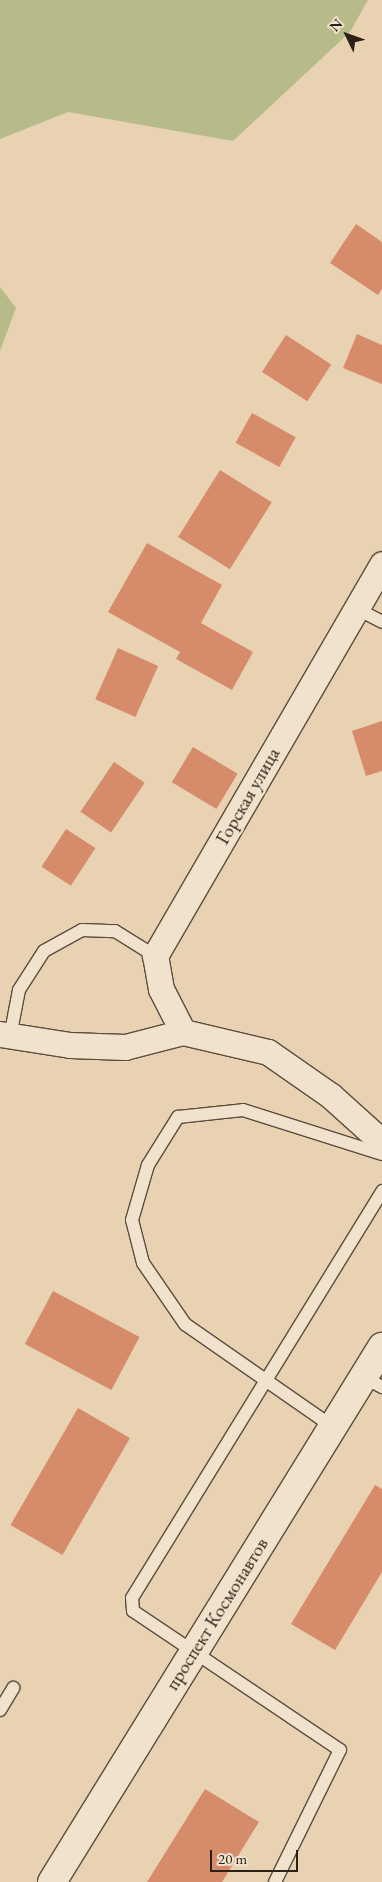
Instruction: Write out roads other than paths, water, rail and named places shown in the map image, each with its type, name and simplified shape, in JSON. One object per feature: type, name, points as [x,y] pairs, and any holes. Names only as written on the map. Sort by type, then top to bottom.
[{"type":"main road","name":"проспект Космонавтов","points":[[52,1882],[333,1426],[373,1382],[382,1347]]},
{"type":"street","name":"Горская улица","points":[[155,956],[382,564]]},
{"type":"street","points":[[155,956],[161,988],[183,1032]]},
{"type":"street","points":[[5,1036],[126,1048],[183,1032],[268,1052],[330,1096],[382,1142]]},
{"type":"lane","points":[[357,608],[382,622]]},
{"type":"lane","points":[[5,1036],[18,990],[44,951],[82,930],[115,931],[155,956]]},
{"type":"lane","points":[[333,1426],[185,1324],[143,1263],[132,1220],[148,1165],[178,1117],[243,1110],[382,1154]]},
{"type":"lane","points":[[275,1882],[340,1750],[195,1650],[133,1611],[132,1598],[382,1191]]},
{"type":"lane","points":[[0,1710],[13,1688]]}]
